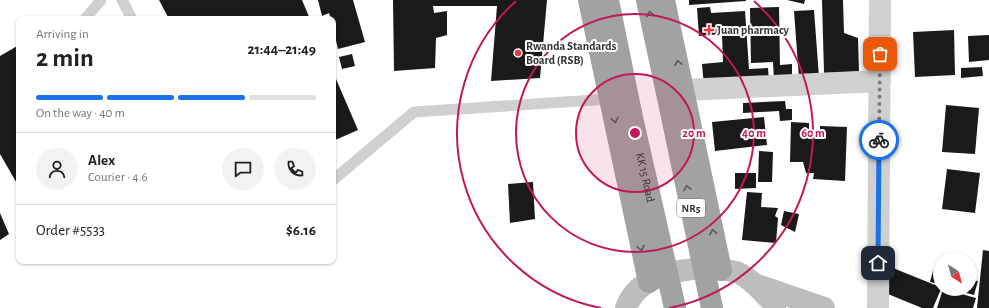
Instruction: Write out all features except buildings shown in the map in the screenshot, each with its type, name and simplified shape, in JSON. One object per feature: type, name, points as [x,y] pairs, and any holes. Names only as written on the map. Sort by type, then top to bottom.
[{"type":"highway","points":[[589,0],[648,282]]},
{"type":"highway","name":"KK 15 Road","points":[[608,0],[631,113],[675,308]]},
{"type":"highway","name":"NR5","points":[[647,0],[712,308]]},
{"type":"highway","points":[[664,0],[721,270]]},
{"type":"main road","points":[[626,305],[637,291],[648,282],[671,273],[688,269],[732,271],[740,274],[755,284],[774,304],[775,308]]},
{"type":"main road","points":[[755,284],[824,308]]},
{"type":"street","points":[[878,308],[880,0]]},
{"type":"street","points":[[684,90],[880,81]]},
{"type":"lane","points":[[88,16],[101,0]]},
{"type":"lane","points":[[122,0],[130,16]]},
{"type":"lane","points":[[336,177],[414,112],[610,99]]},
{"type":"way so far","points":[[879,140],[880,54]]},
{"type":"place","name":"Juan pharmacy","points":[[709,30]]},
{"type":"place","name":"Rwanda Standards Board (RSB)","points":[[518,53]]},
{"type":"route","points":[[878,263],[879,140]]}]
